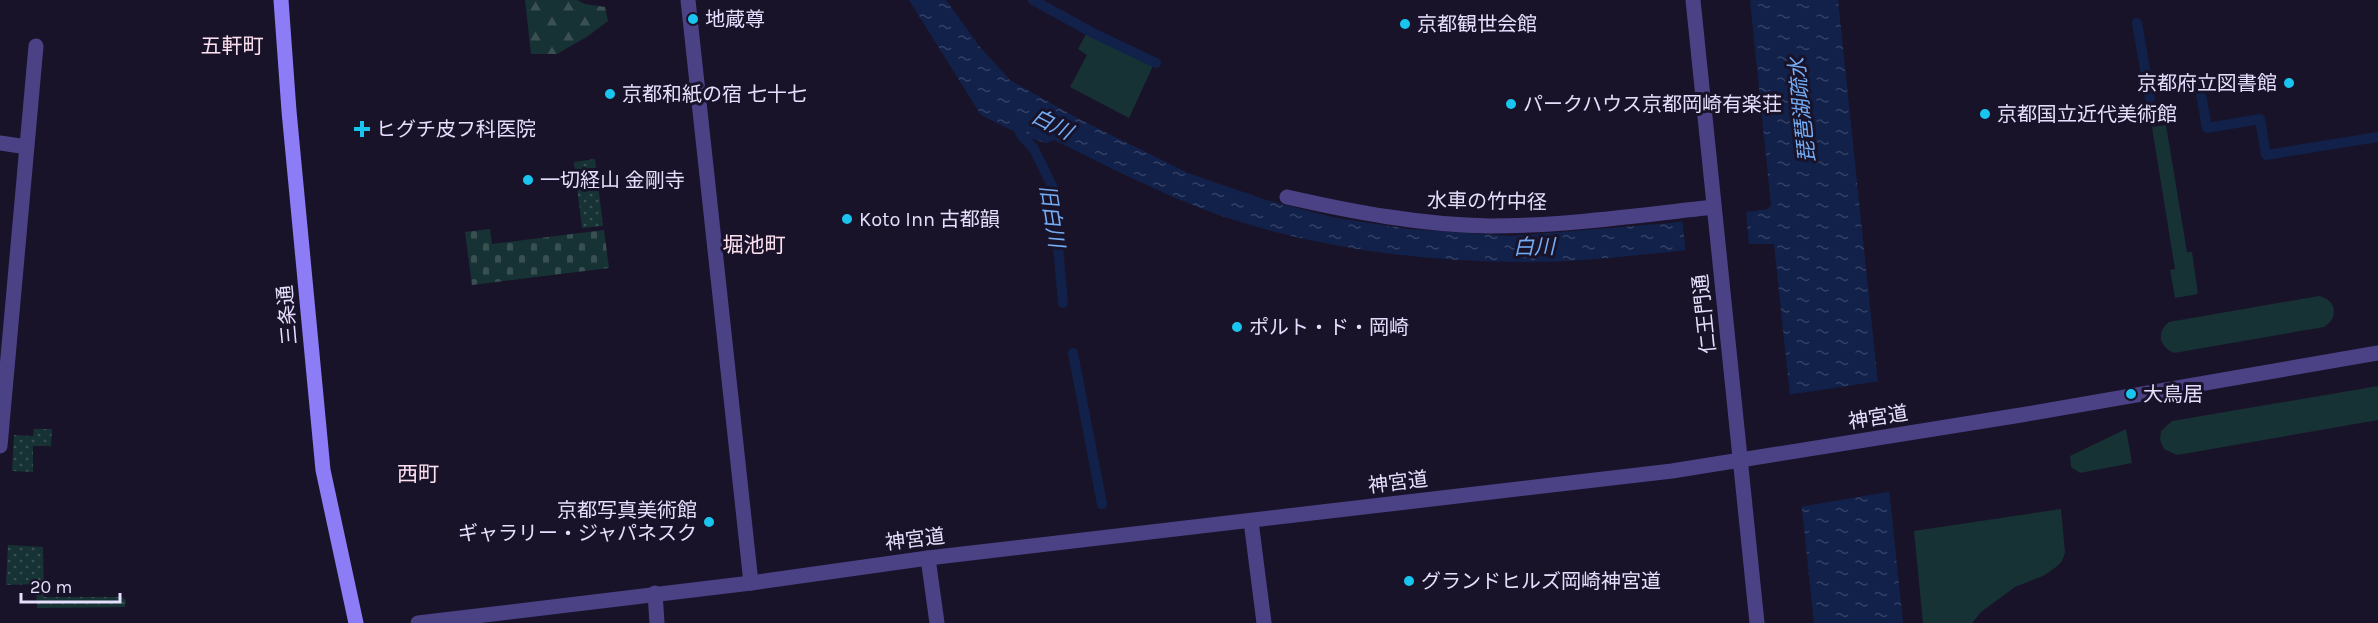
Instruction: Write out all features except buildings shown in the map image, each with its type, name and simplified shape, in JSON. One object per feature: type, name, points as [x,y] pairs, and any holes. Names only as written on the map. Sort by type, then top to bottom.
[{"type":"main road","name":"三条通","points":[[281,0],[289,111],[323,470],[356,623]]},
{"type":"street","points":[[688,0],[752,583]]},
{"type":"street","name":"仁王門通","points":[[1693,0],[1757,623]]},
{"type":"street","points":[[0,446],[36,46]]},
{"type":"street","points":[[0,143],[27,147]]},
{"type":"street","name":"水車の竹中径","points":[[1287,197],[1398,219],[1489,226],[1565,223],[1688,210],[1714,210]]},
{"type":"street","name":"神宮道","points":[[418,623],[752,583],[928,558],[1672,471],[1899,435],[2378,353]]},
{"type":"street","points":[[1251,521],[1264,623]]},
{"type":"street","points":[[928,558],[937,623]]},
{"type":"street","points":[[655,594],[657,623]]},
{"type":"green space","points":[[525,0],[577,0],[585,4],[605,7],[608,21],[557,54],[531,54]]},
{"type":"green space","points":[[1086,34],[1153,66],[1129,118],[1070,87],[1087,55],[1078,49]]},
{"type":"green space","points":[[2166,125],[2187,252],[2192,252],[2198,294],[2175,298],[2170,270],[2175,269],[2152,127]]},
{"type":"green space","points":[[595,159],[603,226],[582,228],[574,162]]},
{"type":"green space","points":[[490,229],[492,244],[604,230],[609,268],[472,285],[465,232]]},
{"type":"green space","points":[[2319,296],[2329,301],[2334,310],[2332,319],[2324,327],[2174,353],[2162,343],[2162,330],[2169,322]]},
{"type":"green space","points":[[2378,386],[2378,420],[2177,455],[2164,449],[2160,440],[2161,431],[2172,421]]},
{"type":"green space","points":[[34,429],[52,429],[51,446],[33,446],[33,472],[12,471],[14,435],[33,436]]},
{"type":"green space","points":[[2126,429],[2132,463],[2080,473],[2071,467],[2070,456]]},
{"type":"green space","points":[[2061,509],[2065,553],[2062,561],[2056,567],[2045,575],[2015,587],[1981,612],[1972,623],[1923,623],[1914,531]]},
{"type":"green space","points":[[8,545],[43,547],[44,597],[122,597],[126,600],[125,607],[37,608],[36,584],[6,585]]},
{"type":"water","points":[[909,0],[946,0],[980,47],[1010,80],[1077,118],[1188,173],[1266,200],[1336,218],[1409,229],[1511,236],[1671,223],[1768,209],[1771,205],[1750,0],[1838,0],[1903,623],[1814,623],[1774,244],[1750,244],[1544,262],[1478,261],[1365,250],[1291,236],[1255,226],[1219,215],[1177,198],[1054,140],[1046,143],[1021,135],[981,115]]},
{"type":"pier","points":[[1746,210],[1749,247],[1686,252],[1682,218]]},
{"type":"pier","points":[[1881,381],[1893,491],[1799,507],[1787,395]]},
{"type":"waterway","points":[[1033,0],[1095,34],[1156,63]]},
{"type":"waterway","points":[[2137,23],[2150,98]]},
{"type":"waterway","points":[[2201,94],[2207,128],[2260,119],[2266,155],[2378,137]]},
{"type":"waterway","name":"旧白川","points":[[1016,122],[1021,135],[1034,149],[1053,188],[1063,303]]},
{"type":"waterway","name":"旧白川","points":[[1073,353],[1102,504]]},
{"type":"place","name":"地蔵尊","points":[[693,19]]},
{"type":"place","name":"京都観世会館","points":[[1405,24]]},
{"type":"place","name":"京都府立図書館","points":[[2289,83]]},
{"type":"place","name":"京都和紙の宿 七十七","points":[[610,94]]},
{"type":"place","name":"パークハウス京都岡崎有楽荘","points":[[1511,104]]},
{"type":"place","name":"京都国立近代美術館","points":[[1985,114]]},
{"type":"place","name":"ヒグチ皮フ科医院","points":[[362,129]]},
{"type":"place","name":"一切経山 金剛寺","points":[[528,180]]},
{"type":"place","name":"Koto Inn 古都韻","points":[[847,219]]},
{"type":"place","name":"ポルト・ド・岡崎","points":[[1237,327]]},
{"type":"place","name":"大鳥居","points":[[2131,394]]},
{"type":"place","name":"京都写真美術館 ギャラリー・ジャパネスク","points":[[709,522]]},
{"type":"place","name":"グランドヒルズ岡崎神宮道","points":[[1409,581]]},
{"type":"district","name":"五軒町","points":[[232,46]]},
{"type":"district","name":"堀池町","points":[[754,245]]},
{"type":"district","name":"西町","points":[[418,474]]},
{"type":"water label","name":"琵琶湖疏水","points":[[1802,110]]},
{"type":"water label","name":"白川","points":[[1052,124]]},
{"type":"water label","name":"白川","points":[[1534,247]]}]
